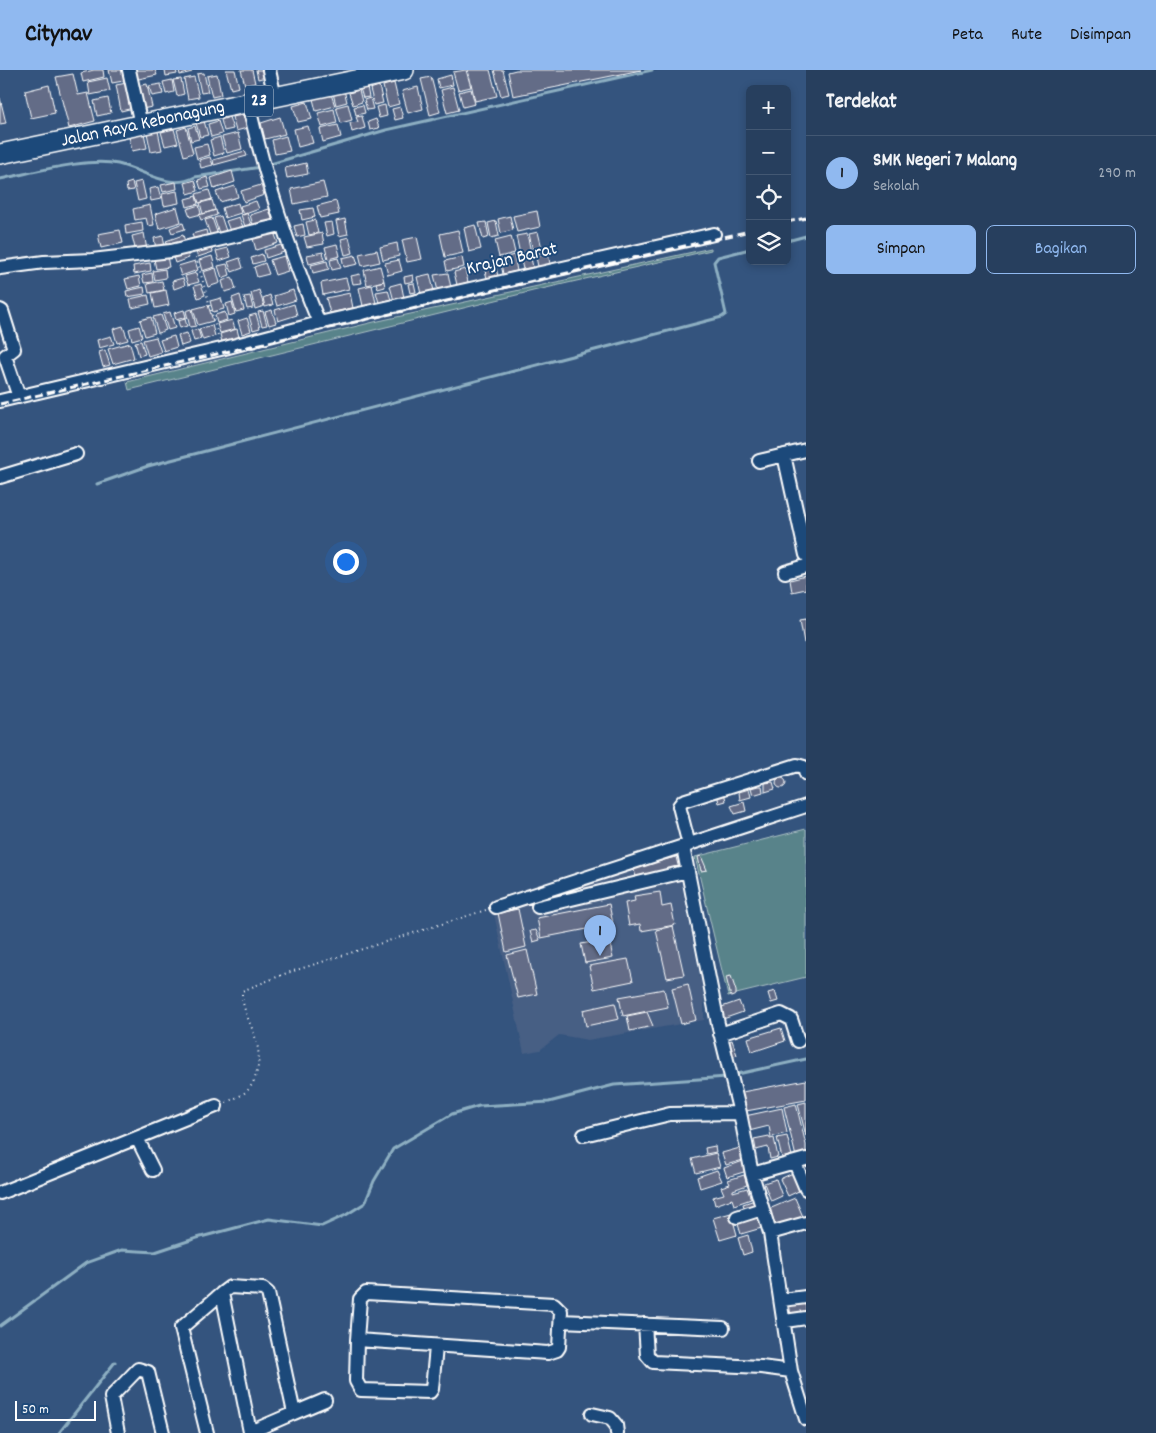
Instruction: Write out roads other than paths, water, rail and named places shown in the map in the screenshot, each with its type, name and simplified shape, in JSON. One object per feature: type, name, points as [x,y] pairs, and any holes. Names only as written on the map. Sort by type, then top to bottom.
[{"type":"highway","name":"Jalan Raya Kebonagung","points":[[0,154],[404,70]]},
{"type":"street","points":[[129,70],[141,125]]},
{"type":"street","points":[[269,70],[275,98]]},
{"type":"street","points":[[248,103],[262,166],[281,225],[319,323]]},
{"type":"street","points":[[0,268],[44,262],[102,259],[172,251],[281,225]]},
{"type":"street","name":"Krajan Barat","points":[[0,401],[221,349],[319,323],[714,234]]},
{"type":"street","points":[[0,310],[2,311],[14,349],[2,355],[19,396]]},
{"type":"street","points":[[759,461],[806,450]]},
{"type":"street","points":[[0,477],[76,454]]},
{"type":"street","points":[[784,455],[806,555]]},
{"type":"street","points":[[785,572],[806,566]]},
{"type":"street","points":[[806,774],[801,765],[796,765],[683,800],[679,806],[688,871],[720,1034],[736,1094],[752,1174],[770,1233],[792,1371],[806,1420]]},
{"type":"street","points":[[496,907],[806,806]]},
{"type":"street","points":[[615,869],[620,888]]},
{"type":"street","points":[[538,907],[688,871]]},
{"type":"street","points":[[720,1034],[781,1014],[791,1019],[798,1040]]},
{"type":"street","points":[[0,1192],[216,1106]]},
{"type":"street","points":[[584,1135],[670,1114],[740,1113]]},
{"type":"street","points":[[137,1138],[153,1170]]},
{"type":"street","points":[[752,1174],[801,1160],[806,1189]]},
{"type":"street","points":[[737,1217],[762,1209]]},
{"type":"street","points":[[770,1233],[806,1223]]},
{"type":"street","points":[[207,1433],[181,1328],[230,1287],[262,1289],[268,1293],[294,1413]]},
{"type":"street","points":[[222,1293],[250,1432],[325,1400]]},
{"type":"street","points":[[357,1340],[436,1347],[553,1352],[559,1347],[561,1311],[554,1304],[366,1293],[360,1299],[357,1340],[356,1381],[361,1390],[430,1392],[432,1389],[436,1347]]},
{"type":"street","points":[[782,1300],[806,1297]]},
{"type":"street","points":[[785,1321],[806,1318]]},
{"type":"street","points":[[561,1320],[723,1328]]},
{"type":"street","points":[[645,1324],[647,1355],[653,1362],[761,1366],[792,1371]]},
{"type":"street","points":[[761,1366],[790,1358]]},
{"type":"street","points":[[118,1433],[111,1397],[138,1369],[148,1372],[163,1433]]},
{"type":"street","points":[[592,1414],[610,1418],[616,1425],[617,1433]]},
{"type":"waterway","points":[[267,165],[386,130],[652,70]]},
{"type":"waterway","points":[[0,179],[75,164],[105,162],[128,167],[166,181],[176,182],[195,177],[261,167]]},
{"type":"waterway","points":[[791,240],[806,236]]},
{"type":"waterway","points":[[97,484],[148,466],[722,317],[726,314],[714,262],[718,257],[746,250]]},
{"type":"waterway","points":[[733,1075],[806,1059]]},
{"type":"waterway","points":[[0,1326],[86,1263],[122,1250],[155,1252],[197,1238],[269,1219],[322,1226],[346,1215],[365,1203],[374,1181],[393,1149],[452,1114],[479,1106],[549,1102],[614,1085],[727,1077]]},
{"type":"waterway","points":[[59,1433],[115,1362]]},
{"type":"railway","points":[[791,221],[806,218]]},
{"type":"railway","points":[[0,404],[746,232]]},
{"type":"place","name":"SMK Negeri 7 Malang","points":[[600,956]]}]
